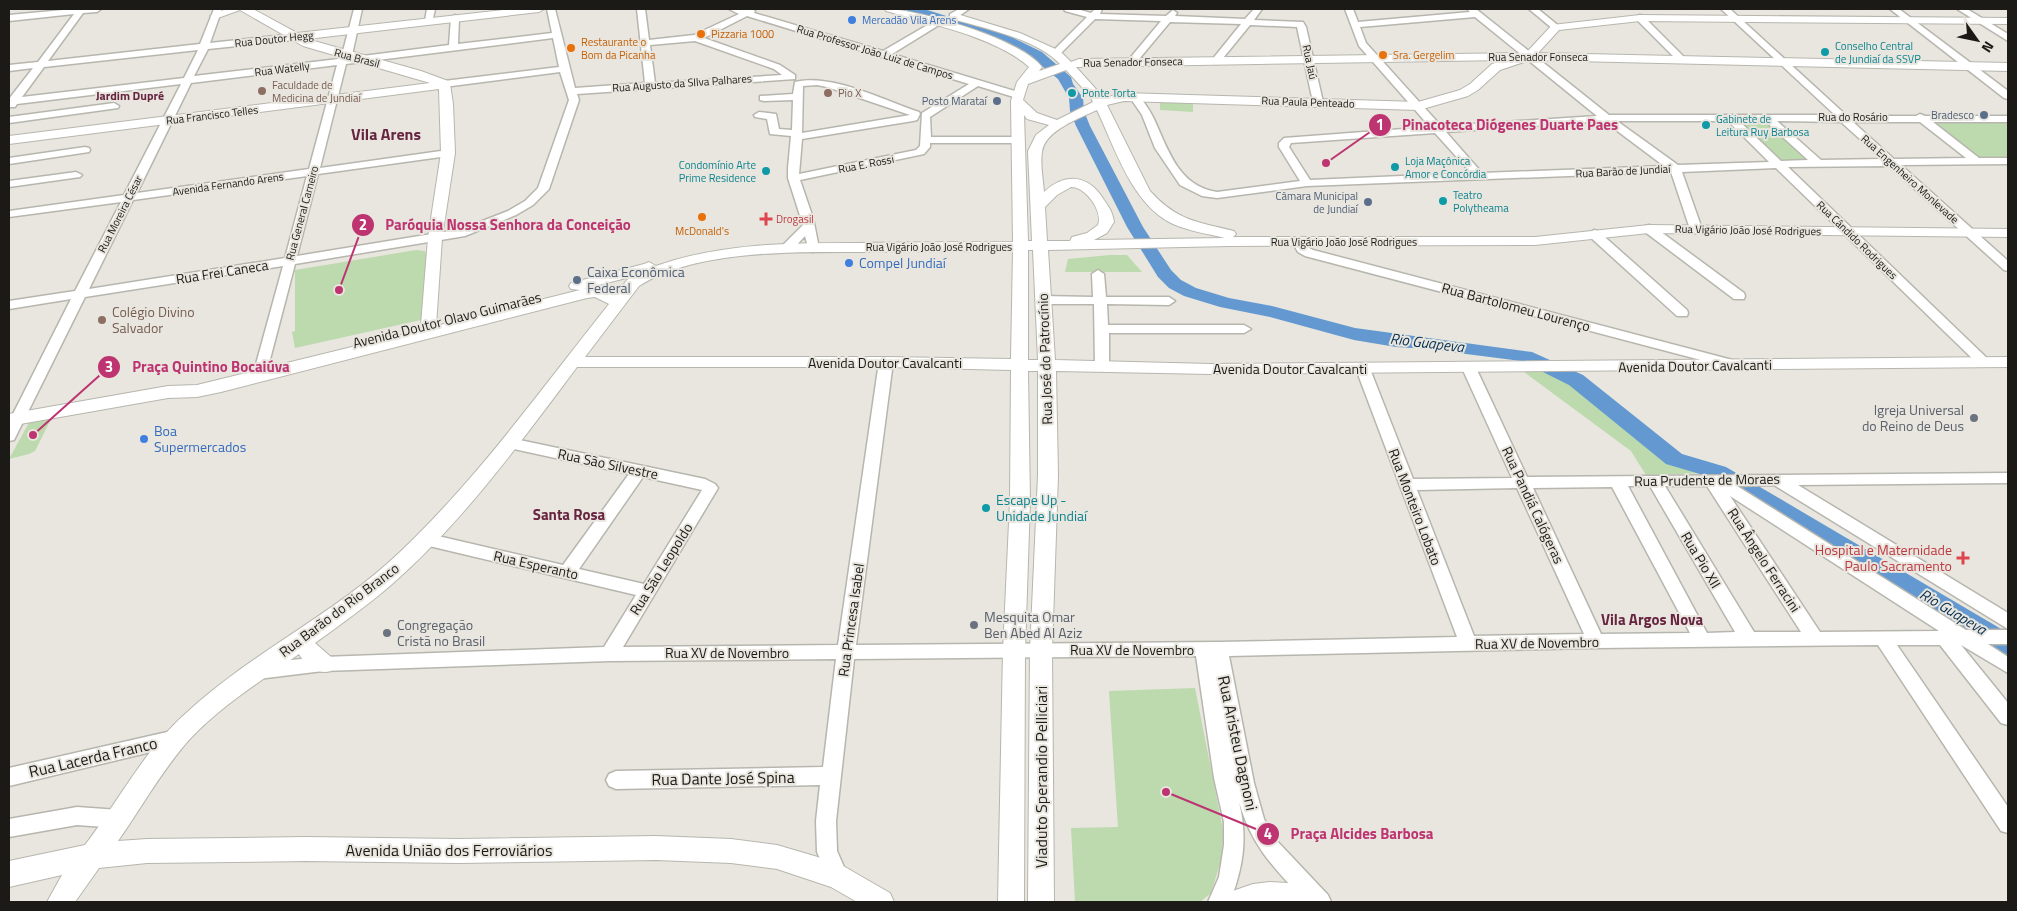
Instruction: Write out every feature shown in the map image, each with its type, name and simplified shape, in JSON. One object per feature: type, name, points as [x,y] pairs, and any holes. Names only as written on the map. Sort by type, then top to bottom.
[{"type":"main road","points":[[217,12],[243,9]]},
{"type":"main road","name":"Rua Brasil","points":[[243,9],[307,44],[345,58],[364,60],[417,74],[444,84]]},
{"type":"main road","name":"Rua Doutor Hegg","points":[[294,37],[429,21],[459,13],[538,9]]},
{"type":"main road","points":[[890,9],[999,44],[1026,57],[1036,67],[1019,93]]},
{"type":"main road","points":[[932,9],[1016,35],[1056,53],[1065,66],[1096,95],[1098,105],[1144,193],[1154,204],[1176,220],[1212,232],[1283,242]]},
{"type":"main road","points":[[1529,56],[1556,27],[1634,13],[1735,18],[2008,21]]},
{"type":"main road","points":[[398,55],[404,66],[417,74]]},
{"type":"main road","points":[[1488,56],[1504,63]]},
{"type":"main road","name":"Rua Senador Fonseca","points":[[1065,66],[1079,63],[1529,56],[2008,67]]},
{"type":"main road","name":"Rua Paula Penteado","points":[[1098,105],[1134,96],[1418,106],[1464,93],[1474,87],[1496,67],[1529,56]]},
{"type":"main road","points":[[1019,93],[1046,72],[1065,66]]},
{"type":"main road","points":[[361,351],[413,334],[428,325],[435,238],[448,153],[447,104],[444,84]]},
{"type":"main road","name":"Rua Francisco Telles","points":[[9,140],[444,84]]},
{"type":"main road","points":[[1019,93],[1032,116],[1059,124]]},
{"type":"main road","name":"Rua José do Patrocínio","points":[[1014,662],[1020,501],[1021,381],[1019,364],[1021,246],[1019,93]]},
{"type":"main road","name":"Rua José do Patrocínio","points":[[1041,651],[1048,475],[1048,364],[1042,300],[1042,253],[1037,208],[1035,151],[1041,138],[1059,124],[1098,105]]},
{"type":"main road","points":[[1020,270],[1042,253],[1092,237],[1103,228],[1107,218],[1094,190],[1079,184],[1063,184],[1057,187],[1046,196],[1037,208]]},
{"type":"main road","name":"Rua Vigário João José Rodrigues","points":[[680,263],[746,251],[787,248],[1021,246],[1042,253],[1113,245],[1535,241],[1650,229],[2008,233]]},
{"type":"main road","name":"Avenida Doutor Olavo Guimarães","points":[[14,419],[168,392],[250,372],[263,364],[279,362],[428,325],[664,263],[680,263]]},
{"type":"main road","name":"Rua Barão do Rio Branco","points":[[60,902],[119,819],[143,780],[176,738],[193,721],[257,671],[381,581],[425,539],[510,443],[598,327],[634,283],[644,276],[680,263]]},
{"type":"main road","name":"Avenida Doutor Olavo Guimarães","points":[[168,392],[197,391],[221,386],[587,293],[598,292],[618,302]]},
{"type":"main road","points":[[589,363],[585,360],[583,354],[598,327]]},
{"type":"main road","name":"Avenida Doutor Cavalcanti","points":[[571,362],[886,362],[1102,365],[1207,369],[1363,369],[2008,362]]},
{"type":"main road","points":[[304,638],[304,646],[310,654],[323,664]]},
{"type":"main road","name":"Viaduto Sperandio Pelliciari","points":[[1041,651],[1041,902]]},
{"type":"main road","name":"Viaduto Sperandio Pelliciari","points":[[1011,902],[1014,662]]},
{"type":"main road","name":"Avenida União dos Ferroviários","points":[[9,874],[92,856],[147,851],[306,849],[458,851],[656,848],[730,851],[777,858],[838,876],[881,902]]},
{"type":"main road","points":[[1236,902],[1249,897],[1270,894],[1293,897],[1305,902]]},
{"type":"street","points":[[9,18],[97,9]]},
{"type":"street","name":"Rua General Carneiro","points":[[263,364],[358,9]]},
{"type":"street","points":[[429,21],[431,9]]},
{"type":"street","points":[[551,9],[564,69],[572,90]]},
{"type":"street","points":[[641,9],[650,85]]},
{"type":"street","name":"Rua Professor João Luiz de Campos","points":[[733,9],[752,11],[977,83],[1019,93]]},
{"type":"street","points":[[953,16],[965,9]]},
{"type":"street","points":[[1068,9],[1169,18],[1248,21]]},
{"type":"street","points":[[1131,62],[1178,9]]},
{"type":"street","points":[[1216,61],[1258,9]]},
{"type":"street","points":[[1349,9],[1362,44],[1480,177]]},
{"type":"street","points":[[1533,9],[1556,27]]},
{"type":"street","name":"Rua Engenheiro Monlevade","points":[[1725,9],[1890,162],[2008,266]]},
{"type":"street","points":[[1894,9],[2008,96]]},
{"type":"street","points":[[1961,9],[2008,38]]},
{"type":"street","points":[[11,104],[82,10]]},
{"type":"street","points":[[645,43],[696,38],[752,11]]},
{"type":"street","name":"Rua Moreira César","points":[[14,419],[168,120],[186,80],[204,47],[217,12]]},
{"type":"street","points":[[1056,53],[1097,12]]},
{"type":"street","points":[[1355,25],[1474,12],[1676,169],[1696,229]]},
{"type":"street","points":[[453,48],[459,13]]},
{"type":"street","points":[[1634,13],[1681,59]]},
{"type":"street","name":"Rua Jaú","points":[[1248,21],[1300,24],[1318,102]]},
{"type":"street","points":[[885,54],[936,23]]},
{"type":"street","points":[[364,60],[556,35]]},
{"type":"street","name":"Rua Doutor Hegg","points":[[9,68],[294,37]]},
{"type":"street","points":[[696,38],[777,67],[795,80],[798,97],[794,178],[807,218],[813,248]]},
{"type":"street","name":"Rua Watelly","points":[[11,104],[345,58]]},
{"type":"street","name":"Rua Francisco Telles","points":[[444,84],[564,69]]},
{"type":"street","name":"Rua Augusto da SIlva Palhares","points":[[572,90],[650,85],[795,80],[829,84],[917,116]]},
{"type":"street","points":[[759,115],[772,116],[773,130],[777,133],[797,135],[917,116],[977,83]]},
{"type":"street","name":"Rua Frei Caneca","points":[[9,304],[435,238],[465,232],[490,223],[512,213],[537,196],[543,189],[572,109],[574,100],[572,90]]},
{"type":"street","name":"Rua Barão de Jundiaí","points":[[1134,96],[1147,115],[1160,148],[1184,183],[1202,193],[1216,195],[1278,187],[1778,164],[2008,161]]},
{"type":"street","points":[[764,98],[798,97]]},
{"type":"street","points":[[9,120],[114,106]]},
{"type":"street","points":[[917,116],[920,133],[925,138],[1020,140]]},
{"type":"street","points":[[1920,117],[1975,160]]},
{"type":"street","name":"Rua do Rosário","points":[[1310,186],[1284,143],[1288,140],[1608,118],[1920,117],[2008,119]]},
{"type":"street","name":"Rua Cândido Rodrigues","points":[[1730,118],[1984,362]]},
{"type":"street","points":[[1767,118],[1818,163]]},
{"type":"street","name":"Rua E. Rossi","points":[[794,178],[913,155],[925,147],[925,138]]},
{"type":"street","points":[[9,161],[85,150]]},
{"type":"street","name":"Avenida Fernando Arens","points":[[9,214],[448,153]]},
{"type":"street","points":[[9,184],[76,175]]},
{"type":"street","points":[[787,248],[808,226]]},
{"type":"street","points":[[1650,229],[1738,296]]},
{"type":"street","points":[[1594,234],[1682,313]]},
{"type":"street","name":"Rua Bartolomeu Lourenço","points":[[1298,242],[1302,249],[1309,253],[1738,366]]},
{"type":"street","points":[[1098,274],[1102,329],[1102,365]]},
{"type":"street","points":[[1042,300],[1168,301]]},
{"type":"street","points":[[1102,329],[1244,329]]},
{"type":"street","name":"Rua Princesa Isabel","points":[[838,876],[827,852],[826,821],[830,776],[886,362]]},
{"type":"street","name":"Rua Pandiá Calógeras","points":[[1469,368],[1596,641]]},
{"type":"street","name":"Rua Monteiro Lobato","points":[[1363,369],[1469,645]]},
{"type":"street","points":[[9,436],[14,419]]},
{"type":"street","name":"Rua São Silvestre","points":[[510,443],[705,485]]},
{"type":"street","points":[[567,572],[639,471]]},
{"type":"street","name":"Rua Prudente de Moraes","points":[[1406,485],[1654,480],[2008,478]]},
{"type":"street","points":[[1769,479],[2008,622]]},
{"type":"street","name":"Rua Pio XII","points":[[1654,480],[1749,640]]},
{"type":"street","points":[[1719,480],[1970,638],[2008,666]]},
{"type":"street","name":"Rua Ângelo Ferracini","points":[[1719,480],[1816,640]]},
{"type":"street","points":[[1617,481],[1703,641]]},
{"type":"street","name":"Rua São Leopoldo","points":[[609,654],[709,492],[710,488],[705,485]]},
{"type":"street","name":"Rua Esperanto","points":[[425,539],[647,590]]},
{"type":"street","name":"Rua XV de Novembro","points":[[257,671],[323,664],[609,654],[846,652],[1014,662],[1041,651],[1469,645],[1596,641],[2008,637]]},
{"type":"street","points":[[1945,638],[2008,717]]},
{"type":"street","points":[[1883,639],[2008,824]]},
{"type":"street","name":"Rua Aristeu Dagnoni","points":[[1211,649],[1224,778],[1234,822],[1234,845],[1229,877],[1219,902]]},
{"type":"street","name":"Rua Aristeu Dagnoni","points":[[1211,649],[1223,679],[1244,783],[1255,822],[1275,854],[1320,902]]},
{"type":"street","name":"Rua Lacerda Franco","points":[[9,777],[176,738]]},
{"type":"street","name":"Rua Dante José Spina","points":[[616,780],[830,776]]},
{"type":"street","points":[[9,828],[77,816],[119,819]]},
{"type":"green space","points":[[1160,101],[1193,102],[1193,112],[1160,110]]},
{"type":"green space","points":[[1938,122],[2008,122],[2008,159],[1979,157],[1938,124]]},
{"type":"green space","points":[[1742,124],[1771,124],[1811,160],[1785,163],[1777,161],[1741,126]]},
{"type":"green space","points":[[416,250],[425,251],[427,259],[421,320],[295,348],[292,332],[295,331],[295,270]]},
{"type":"green space","points":[[1127,255],[1142,272],[1065,272],[1068,259]]},
{"type":"green space","points":[[1546,370],[1578,389],[1638,437],[1675,463],[1713,473],[1646,475],[1631,451],[1524,372]]},
{"type":"green space","points":[[53,415],[35,451],[9,459],[31,419]]},
{"type":"green space","points":[[1195,688],[1223,830],[1222,857],[1211,893],[1200,902],[1075,902],[1071,828],[1118,827],[1109,691]]},
{"type":"waterway","name":"Rio Guapeva","points":[[912,9],[1002,38],[1037,55],[1064,77],[1066,84],[1076,98],[1077,111],[1083,126],[1135,227],[1164,273],[1175,284],[1190,292],[1226,303],[1272,312],[1354,334],[1396,341],[1427,343],[1525,356],[1576,380],[1674,459],[1718,472],[2008,645]]},
{"type":"place","name":"Mercadão Vila Arens","points":[[852,20]]},
{"type":"place","name":"Pizzaria 1000","points":[[701,34]]},
{"type":"place","name":"Restaurante o Bom da Picanha","points":[[571,48]]},
{"type":"place","name":"Conselho Central de Jundiaí da SSVP","points":[[1825,52]]},
{"type":"place","name":"Sra. Gergelim","points":[[1383,55]]},
{"type":"place","name":"Faculdade de Medicina de Jundiaí","points":[[262,91]]},
{"type":"place","name":"Pio X","points":[[828,93]]},
{"type":"place","name":"Ponte Torta","points":[[1072,93]]},
{"type":"place","name":"Posto Marataí","points":[[997,101]]},
{"type":"place","name":"Bradesco","points":[[1984,115]]},
{"type":"place","name":"Gabinete de Leitura Ruy Barbosa","points":[[1706,125]]},
{"type":"place","name":"Pinacoteca Diógenes Duarte Paes","points":[[1326,163]]},
{"type":"place","name":"Loja Maçônica Amor e Concórdia","points":[[1395,167]]},
{"type":"place","name":"Condomínio Arte Prime Residence","points":[[766,171]]},
{"type":"place","name":"Teatro Polytheama","points":[[1443,201]]},
{"type":"place","name":"Câmara Municipal de Jundiaí","points":[[1368,202]]},
{"type":"place","name":"McDonald's","points":[[702,217]]},
{"type":"place","name":"Drogasil","points":[[766,219]]},
{"type":"place","name":"Compel Jundiaí","points":[[849,263]]},
{"type":"place","name":"Caixa Econômica Federal","points":[[577,280]]},
{"type":"place","name":"Paróquia Nossa Senhora da Conceição","points":[[339,290]]},
{"type":"place","name":"Colégio Divino Salvador","points":[[102,320]]},
{"type":"place","name":"Igreja Universal do Reino de Deus","points":[[1974,418]]},
{"type":"place","name":"Praça Quintino Bocaiúva","points":[[33,435]]},
{"type":"place","name":"Boa Supermercados","points":[[144,439]]},
{"type":"place","name":"Escape Up - Unidade Jundiaí","points":[[986,508]]},
{"type":"place","name":"Hospital e Maternidade Paulo Sacramento","points":[[1963,558]]},
{"type":"place","name":"Mesquita Omar Ben Abed Al Aziz","points":[[974,625]]},
{"type":"place","name":"Congregação Cristã no Brasil","points":[[387,633]]},
{"type":"place","name":"Praça Alcides Barbosa","points":[[1166,792]]},
{"type":"district","name":"Jardim Dupré","points":[[130,96]]},
{"type":"district","name":"Vila Arens","points":[[386,134]]},
{"type":"district","name":"Santa Rosa","points":[[569,515]]},
{"type":"district","name":"Vila Argos Nova","points":[[1652,620]]}]
